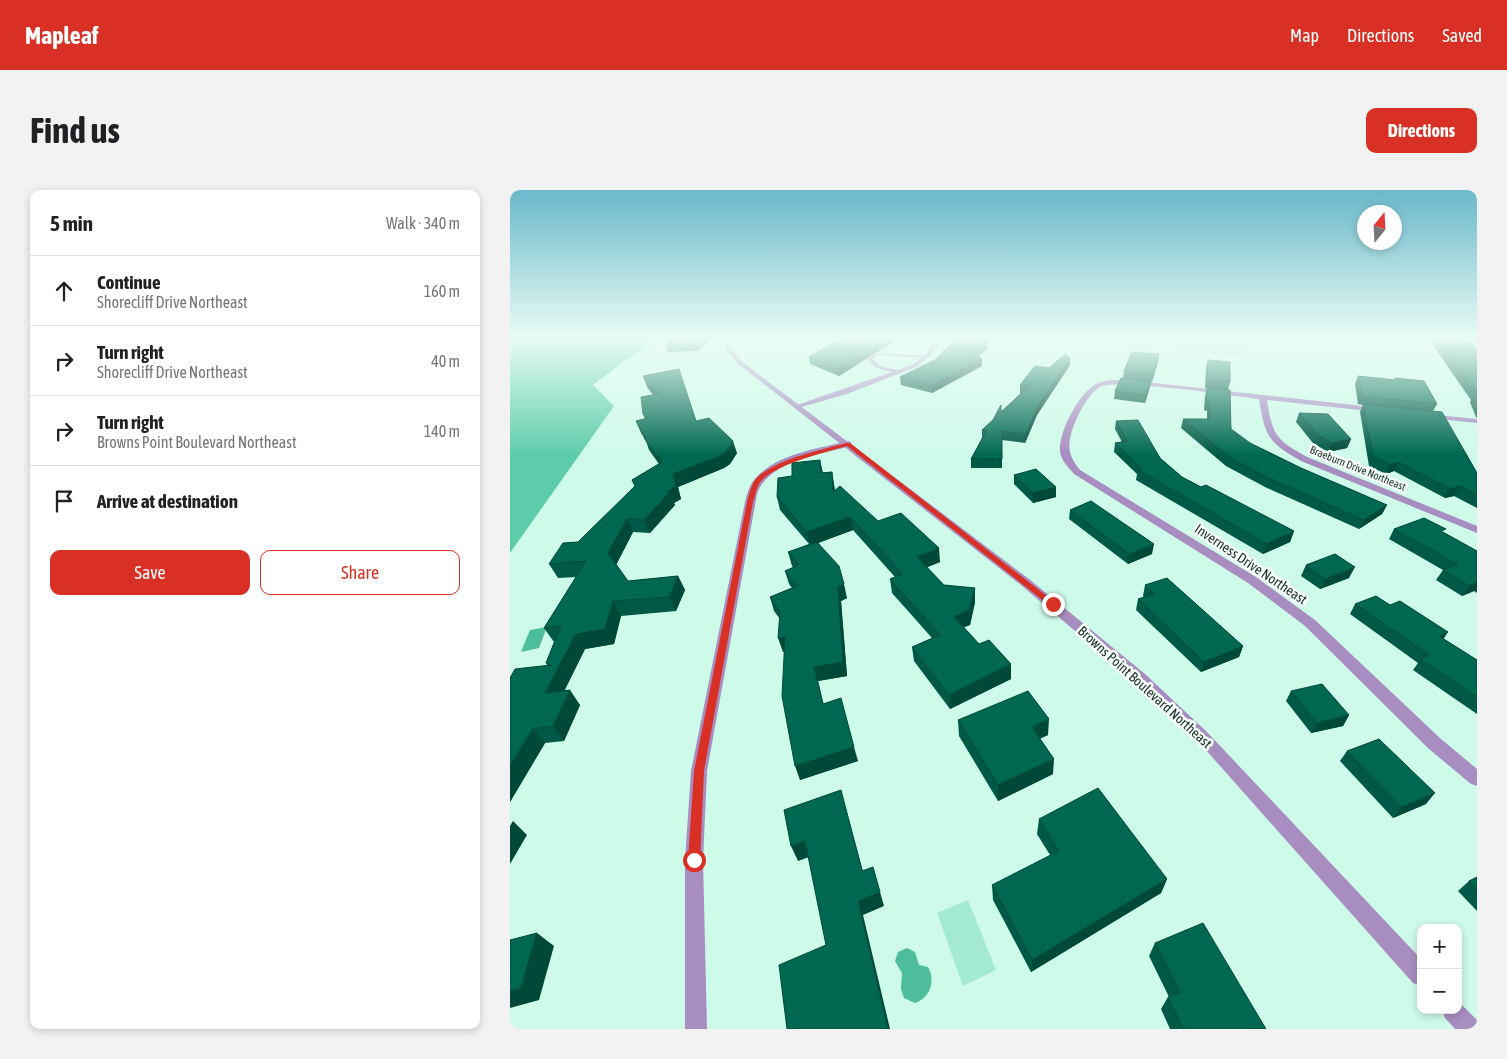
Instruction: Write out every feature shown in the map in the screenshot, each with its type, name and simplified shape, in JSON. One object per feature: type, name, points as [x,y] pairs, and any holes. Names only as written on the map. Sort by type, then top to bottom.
[{"type":"street","name":"Browns Point Boulevard Northeast","points":[[759,377],[1032,587],[1147,685],[1202,736],[1417,972]]},
{"type":"street","points":[[798,406],[883,377]]},
{"type":"street","name":"Inverness Drive Northeast","points":[[1263,398],[1136,383],[1110,383],[1093,389],[1071,422],[1066,434],[1064,449],[1067,460],[1077,472],[1252,580],[1310,623],[1435,744],[1477,779]]},
{"type":"street","points":[[1263,398],[1390,412]]},
{"type":"street","name":"Braeburn Drive Northeast","points":[[1263,398],[1272,439],[1284,447],[1304,459],[1477,530]]},
{"type":"street","points":[[1419,415],[1477,421]]},
{"type":"street","points":[[696,1029],[694,860],[699,771],[750,502],[757,482],[772,470],[791,460],[848,444]]},
{"type":"street","points":[[1456,1014],[1470,1029]]},
{"type":"shaded area","points":[[510,377],[603,377],[593,385],[614,406],[510,553]]},
{"type":"shaded area","points":[[547,627],[539,648],[521,652],[530,630]]},
{"type":"shaded area","points":[[968,900],[996,970],[963,986],[937,913]]},
{"type":"shaded area","points":[[907,948],[915,952],[919,965],[928,967],[931,978],[928,993],[915,1003],[904,998],[901,989],[902,973],[895,961],[898,952]]},
{"type":"building","points":[[644,377],[682,377],[696,421],[709,418],[733,441],[726,452],[720,456],[673,474],[676,486],[667,492],[670,492],[644,520],[627,519],[608,553],[628,581],[678,576],[669,597],[613,601],[605,629],[576,634],[545,693],[570,690],[553,726],[533,729],[510,765],[510,678],[515,669],[551,665],[546,663],[561,626],[544,628],[586,561],[549,564],[563,543],[578,542],[635,486],[632,480],[662,462],[644,438],[646,438],[636,421],[648,418],[643,414],[641,397],[658,394]]},
{"type":"building","points":[[901,377],[946,377],[931,385]]},
{"type":"building","points":[[1026,377],[1057,377],[1037,407],[1026,434],[1002,431],[1002,459],[971,459],[987,430],[982,430],[993,420],[1001,405],[1001,412],[1029,386],[1020,385]]},
{"type":"building","points":[[1207,377],[1230,377],[1230,382],[1207,380]]},
{"type":"building","points":[[1358,377],[1424,381],[1437,404],[1362,396]]},
{"type":"building","points":[[1466,377],[1477,377],[1477,392]]},
{"type":"building","points":[[1121,378],[1151,382],[1146,395],[1115,391]]},
{"type":"building","points":[[1207,388],[1230,390],[1231,429],[1250,443],[1301,468],[1387,505],[1364,520],[1268,478],[1229,457],[1183,419],[1209,419],[1209,402],[1206,402]]},
{"type":"building","points":[[1363,404],[1442,412],[1477,473],[1477,495],[1460,486],[1450,489],[1398,462],[1390,465],[1373,456]]},
{"type":"building","points":[[1299,413],[1328,414],[1351,439],[1331,443],[1317,434]]},
{"type":"building","points":[[1138,420],[1160,458],[1182,477],[1201,487],[1206,485],[1294,531],[1267,544],[1138,470],[1142,469],[1115,443],[1127,441],[1116,421]]},
{"type":"building","points":[[820,460],[821,473],[832,472],[833,492],[840,486],[878,521],[901,513],[939,548],[917,557],[944,585],[975,588],[969,610],[954,617],[979,644],[989,640],[1011,664],[949,695],[912,647],[940,635],[890,579],[903,574],[850,517],[807,532],[777,497],[778,478],[792,476],[792,463]]},
{"type":"building","points":[[1036,469],[1056,487],[1033,493],[1014,475]]},
{"type":"building","points":[[1091,501],[1154,544],[1129,554],[1070,510]]},
{"type":"building","points":[[1424,518],[1446,529],[1441,531],[1477,551],[1477,582],[1469,586],[1443,570],[1458,565],[1394,529]]},
{"type":"building","points":[[817,542],[839,566],[844,584],[838,587],[843,662],[814,667],[823,704],[841,698],[854,747],[795,766],[782,696],[785,637],[778,638],[780,612],[770,597],[797,586],[785,571],[799,565],[788,552]]},
{"type":"building","points":[[1335,554],[1355,567],[1325,579],[1306,565]]},
{"type":"building","points":[[1167,578],[1243,646],[1204,662],[1138,599],[1154,594],[1145,585]]},
{"type":"building","points":[[1376,596],[1390,605],[1400,601],[1448,632],[1439,636],[1477,660],[1477,697],[1420,659],[1429,655],[1355,604]]},
{"type":"building","points":[[1322,684],[1349,715],[1317,723],[1291,691]]},
{"type":"building","points":[[1028,691],[1049,719],[1032,727],[1054,759],[998,785],[958,720]]},
{"type":"building","points":[[1379,739],[1435,793],[1401,807],[1347,751]]},
{"type":"building","points":[[1098,788],[1167,879],[1032,960],[992,885],[1059,851],[1039,819]]},
{"type":"building","points":[[841,790],[862,871],[873,867],[880,892],[858,901],[888,1029],[787,1029],[779,965],[826,945],[805,841],[791,846],[784,810]]},
{"type":"building","points":[[1477,877],[1477,890],[1469,881]]},
{"type":"building","points":[[1203,923],[1266,1029],[1183,1029],[1168,997],[1180,992],[1155,943]]},
{"type":"building","points":[[537,933],[521,988],[510,991],[510,940]]},
{"type":"route","points":[[694,860],[699,771],[750,502],[757,482],[763,476],[791,460],[848,444],[1053,604]]}]
